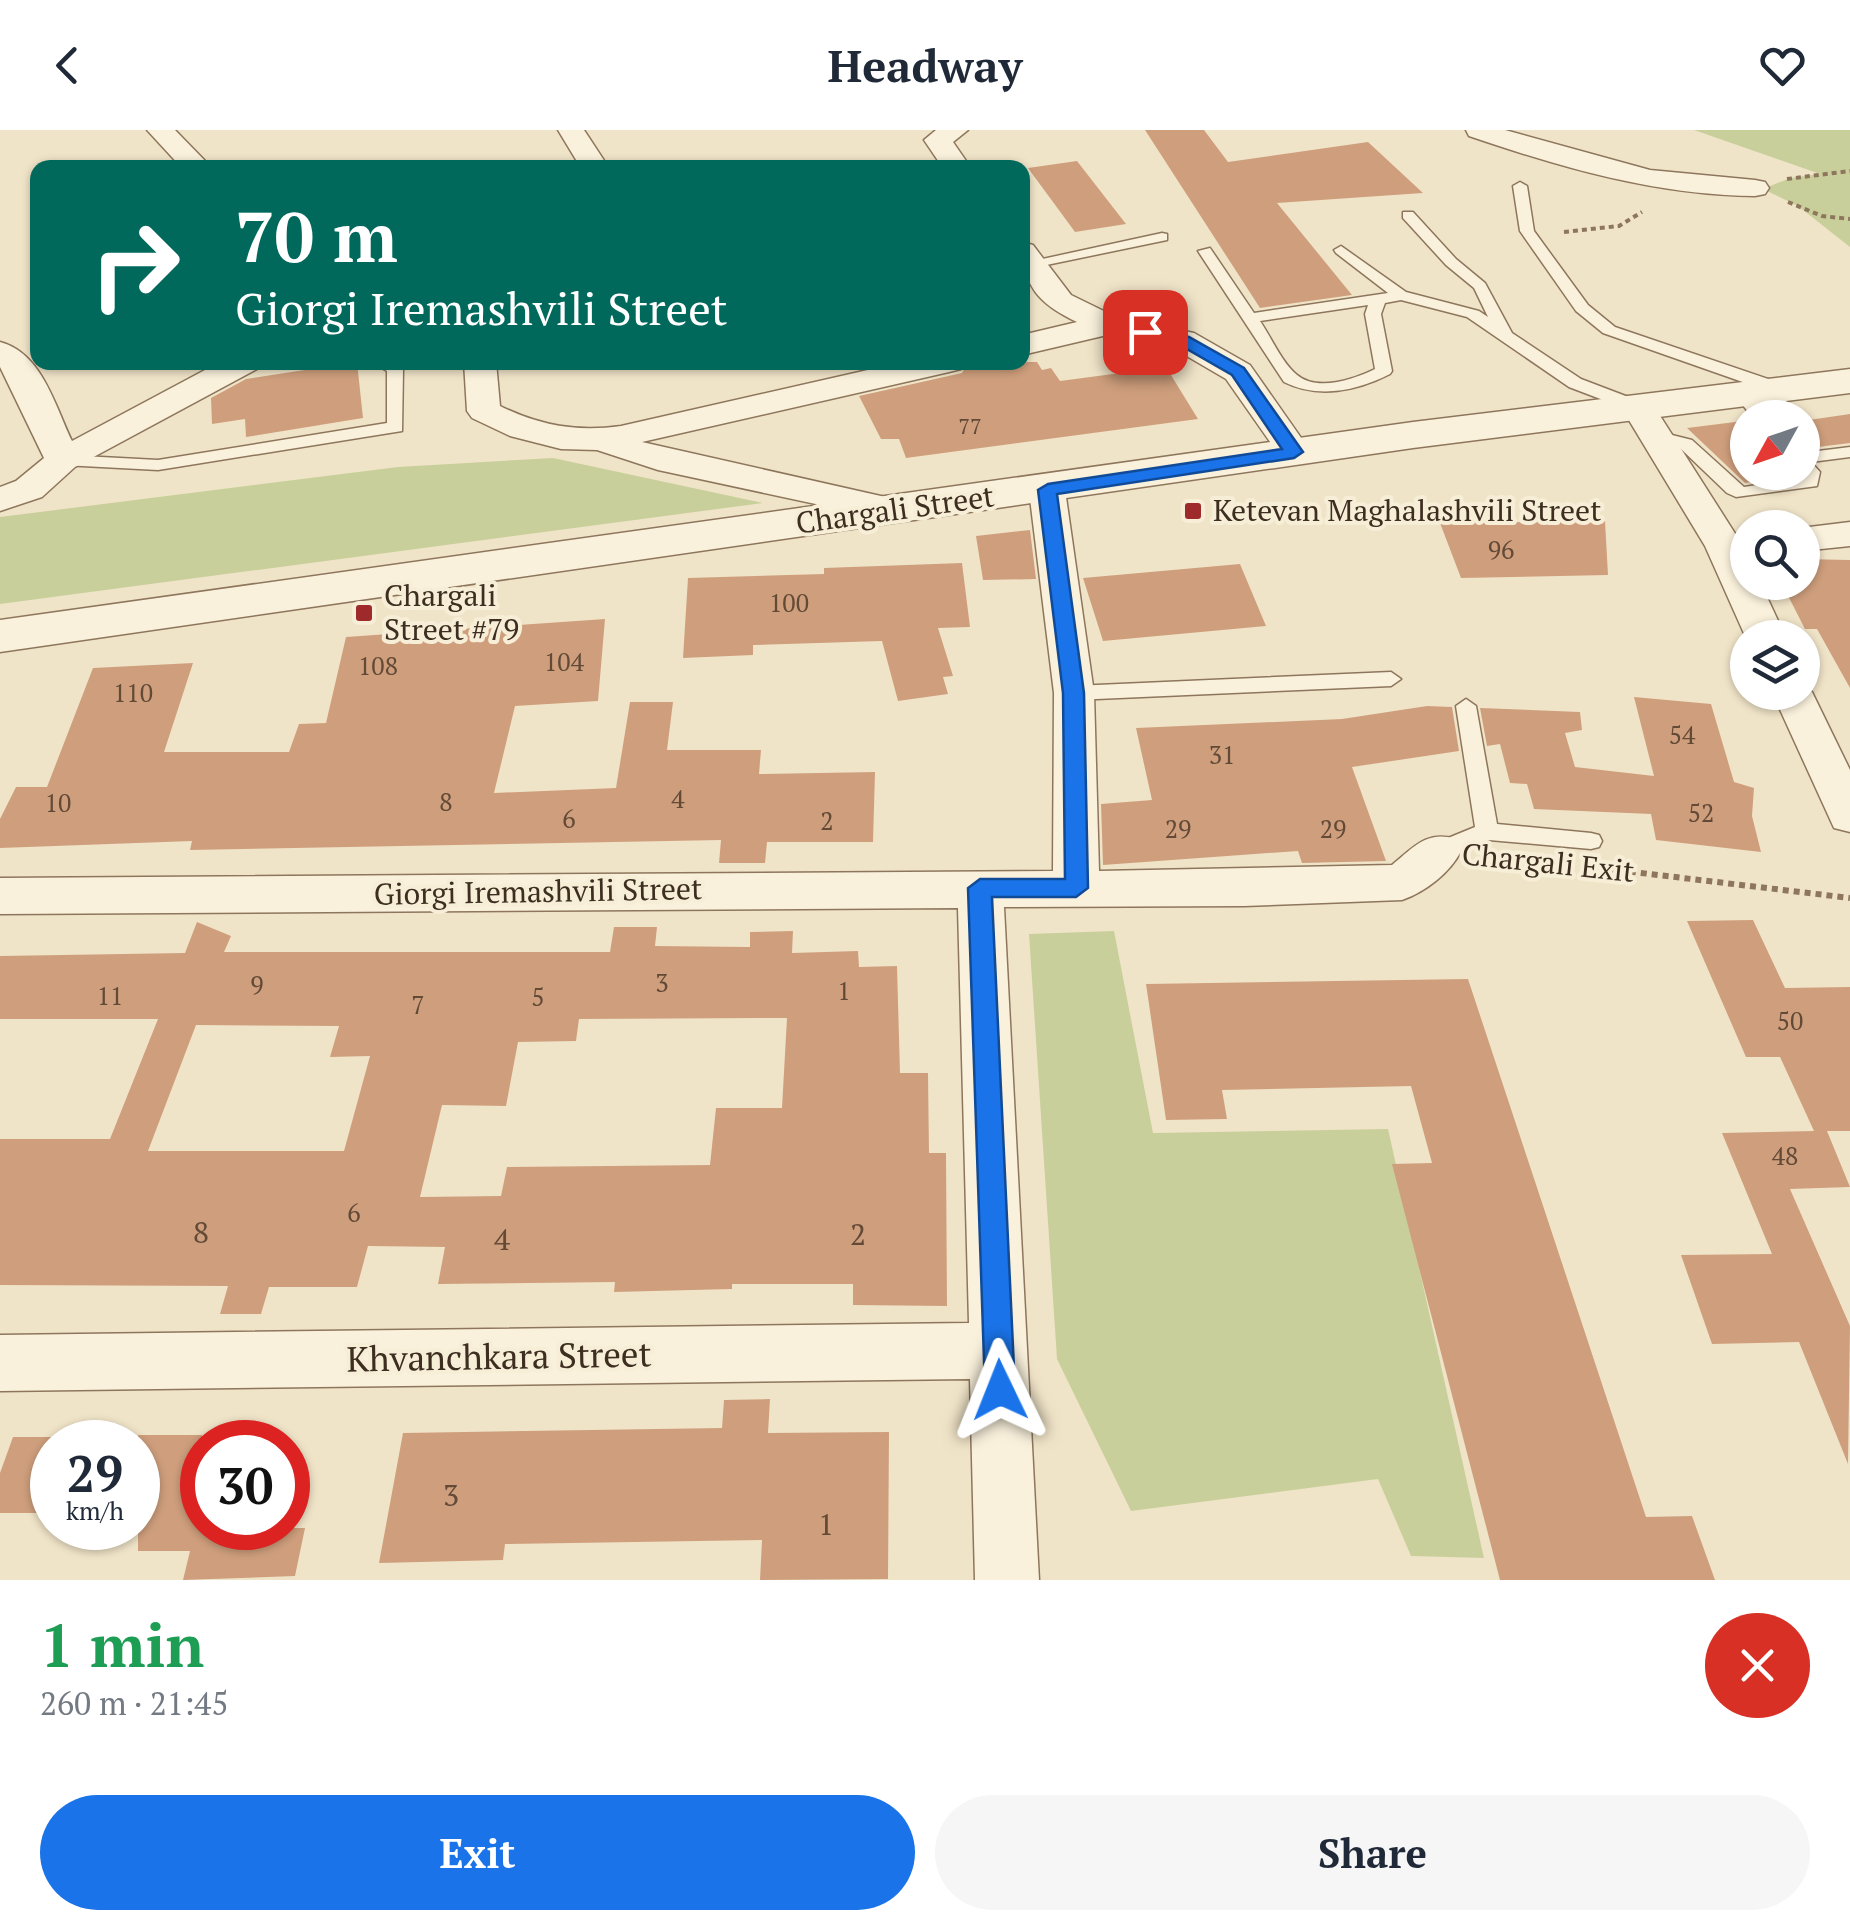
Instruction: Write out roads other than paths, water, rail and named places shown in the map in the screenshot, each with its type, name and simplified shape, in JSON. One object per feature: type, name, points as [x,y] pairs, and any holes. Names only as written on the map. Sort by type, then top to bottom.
[{"type":"street","points":[[160,130],[190,160]]},
{"type":"street","points":[[571,130],[591,160]]},
{"type":"street","points":[[952,160],[938,140],[955,130]]},
{"type":"street","points":[[1479,130],[1654,182],[1719,189],[1755,188]]},
{"type":"street","points":[[1030,261],[1060,302],[1106,325],[1183,340],[1238,372],[1294,452]]},
{"type":"street","points":[[1030,343],[1106,325]]},
{"type":"street","points":[[0,352],[19,366],[64,460]]},
{"type":"street","points":[[0,500],[28,488],[64,460],[230,370]]},
{"type":"street","points":[[481,370],[484,411],[521,431],[608,442],[658,459],[890,509]]},
{"type":"street","points":[[608,442],[914,370]]},
{"type":"street","name":"Chargali Street","points":[[1762,400],[1850,381]]},
{"type":"street","name":"Chargali Street","points":[[0,636],[1294,452],[1647,422],[1730,406]]},
{"type":"street","points":[[1647,422],[1730,537]]},
{"type":"street","points":[[1048,490],[1074,693],[1076,888]]},
{"type":"street","points":[[1820,537],[1850,534]]},
{"type":"street","points":[[1800,710],[1850,816]]},
{"type":"street","name":"Chargali Exit","points":[[1076,888],[1402,882],[1440,851]]},
{"type":"street","points":[[980,888],[1007,1580]]},
{"type":"street","name":"Giorgi Iremashvili Street","points":[[0,896],[1076,888]]},
{"type":"street","name":"Khvanchkara Street","points":[[0,1362],[998,1351]]},
{"type":"lane","points":[[1520,186],[1527,231],[1582,308],[1610,330],[1762,400]]},
{"type":"lane","points":[[1408,215],[1451,262],[1480,286],[1506,336]]},
{"type":"lane","points":[[1030,257],[1162,236]]},
{"type":"lane","points":[[1341,250],[1401,295],[1473,314],[1575,383],[1686,444],[1730,486]]},
{"type":"lane","points":[[1205,252],[1290,378],[1314,388],[1384,371],[1373,314],[1378,299]]},
{"type":"lane","points":[[1250,318],[1401,295]]},
{"type":"lane","points":[[64,460],[158,464],[396,427],[395,370]]},
{"type":"lane","points":[[1820,457],[1850,452]]},
{"type":"lane","points":[[1735,490],[1761,490]]},
{"type":"lane","points":[[1074,693],[1391,679]]},
{"type":"lane","points":[[1466,706],[1487,831]]},
{"type":"lane","points":[[1440,851],[1487,831],[1591,841]]},
{"type":"place","name":"Ketevan Maghalashvili Street","points":[[1193,511]]},
{"type":"place","name":"Chargali Street #79","points":[[364,613]]}]
